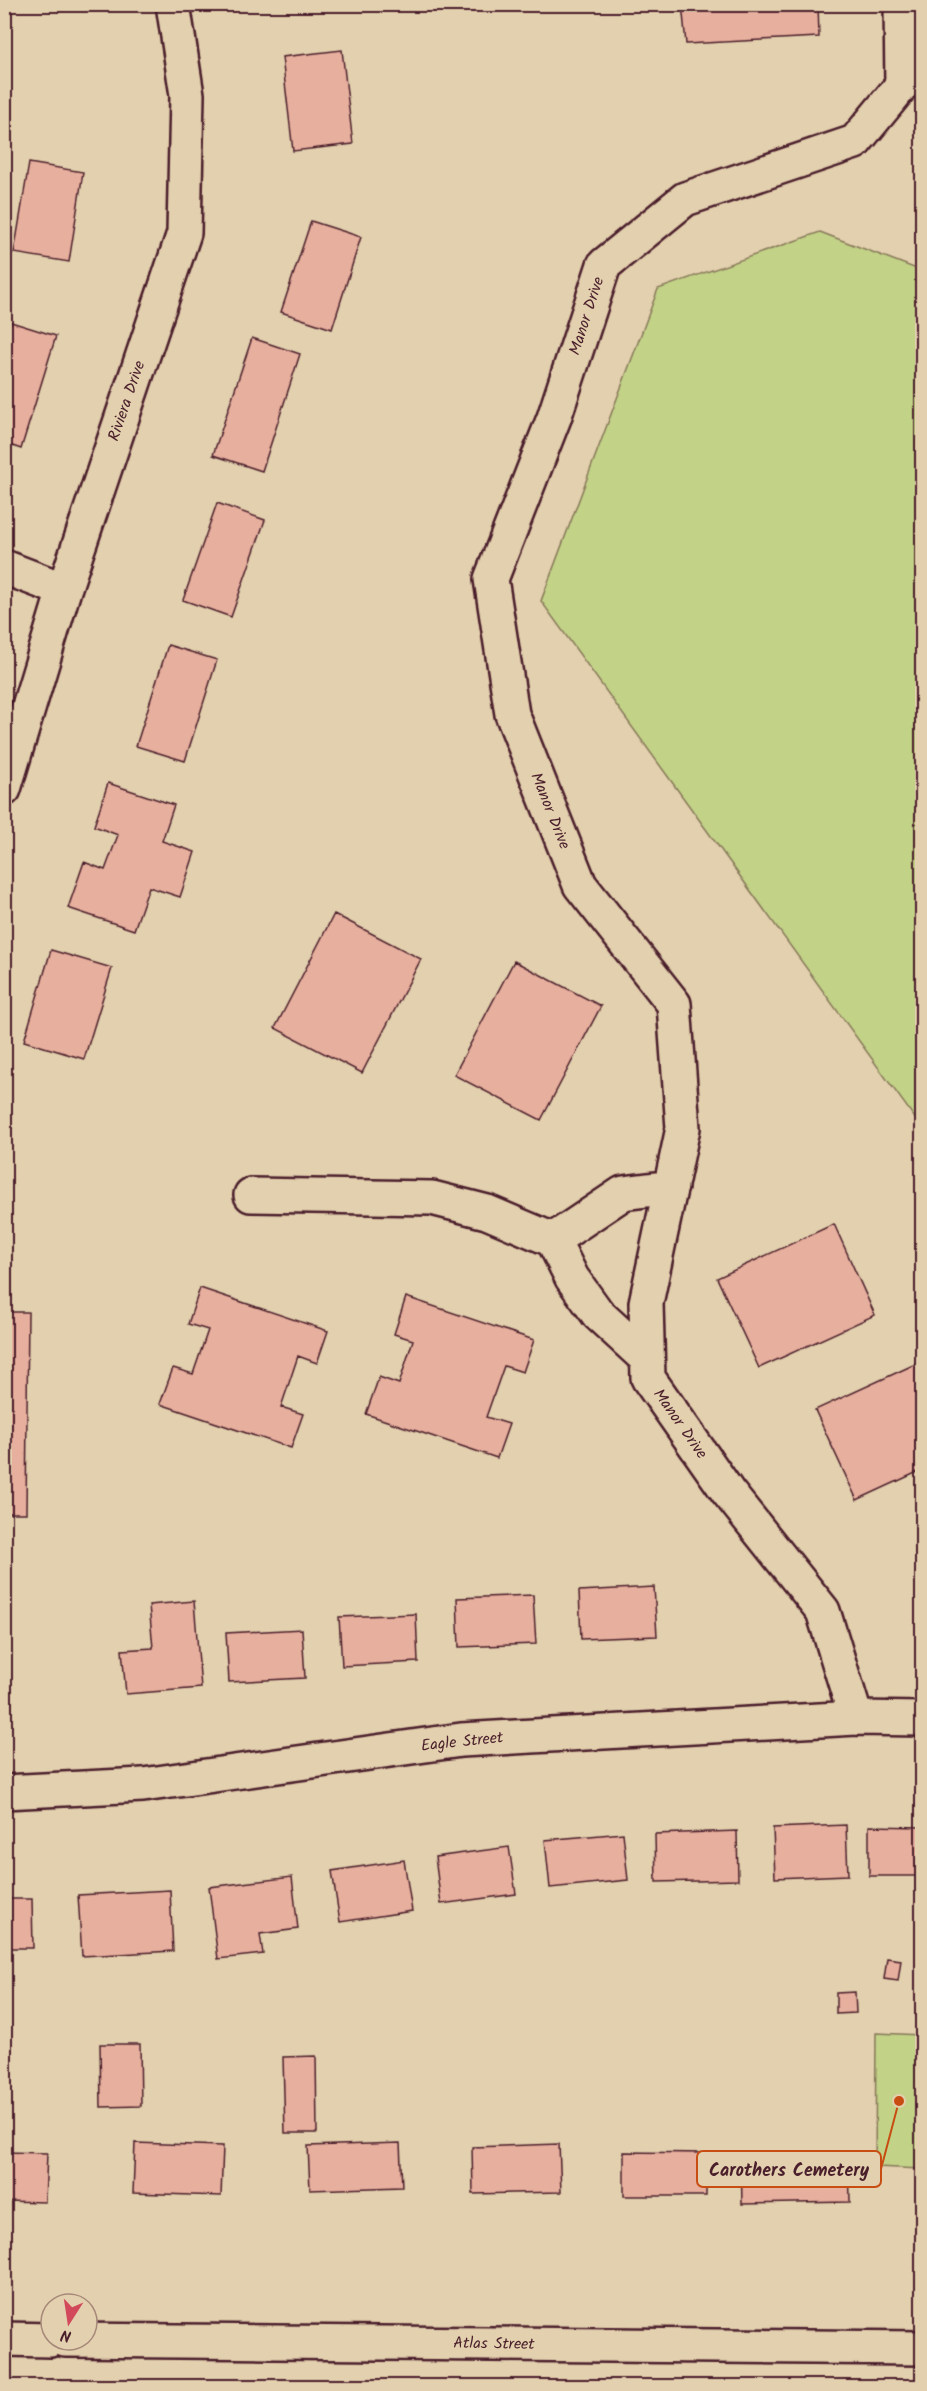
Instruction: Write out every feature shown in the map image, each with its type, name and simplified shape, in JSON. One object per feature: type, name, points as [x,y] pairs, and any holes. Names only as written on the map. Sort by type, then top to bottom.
[{"type":"street","name":"Riviera Drive","points":[[4,789],[64,590],[184,233],[187,95],[173,4]]},
{"type":"street","name":"Manor Drive","points":[[856,1718],[823,1611],[728,1492],[648,1378],[646,1303],[683,1128],[674,1004],[580,885],[512,714],[491,579],[554,418],[604,265],[685,199],[855,142],[902,85],[901,4]]},
{"type":"street","points":[[4,567],[64,590]]},
{"type":"street","points":[[553,1240],[623,1193],[671,1187]]},
{"type":"street","points":[[250,1195],[432,1198],[487,1212],[553,1240],[572,1278],[598,1314],[647,1359]]},
{"type":"street","name":"Eagle Street","points":[[4,1792],[143,1785],[461,1740],[856,1718],[922,1719]]},
{"type":"street","points":[[4,2339],[39,2340]]},
{"type":"street","name":"Atlas Street","points":[[99,2340],[922,2348]]},
{"type":"green space","points":[[820,232],[922,271],[922,1128],[541,601],[658,289]]},
{"type":"green space","points":[[876,2033],[922,2035],[922,2169],[875,2167]]},
{"type":"building","points":[[682,4],[818,4],[819,37],[686,44]]},
{"type":"building","points":[[342,50],[353,144],[293,151],[282,57]]},
{"type":"building","points":[[29,163],[83,172],[69,262],[14,253]]},
{"type":"building","points":[[311,221],[361,237],[332,329],[281,312]]},
{"type":"building","points":[[11,322],[56,336],[21,449],[4,443],[4,342]]},
{"type":"building","points":[[252,338],[300,354],[262,471],[213,455]]},
{"type":"building","points":[[217,503],[265,520],[231,617],[183,600]]},
{"type":"building","points":[[168,645],[217,660],[185,761],[136,746]]},
{"type":"building","points":[[108,783],[174,805],[162,841],[195,852],[180,897],[149,887],[134,930],[68,908],[84,862],[105,870],[118,835],[94,826]]},
{"type":"building","points":[[334,914],[421,959],[362,1073],[275,1028]]},
{"type":"building","points":[[51,950],[112,968],[84,1059],[24,1041]]},
{"type":"building","points":[[514,961],[601,1006],[541,1120],[454,1075]]},
{"type":"building","points":[[834,1224],[875,1315],[759,1368],[717,1278]]},
{"type":"building","points":[[200,1288],[328,1331],[317,1363],[298,1356],[281,1407],[303,1414],[291,1448],[160,1404],[173,1368],[193,1374],[208,1330],[188,1324]]},
{"type":"building","points":[[406,1297],[534,1340],[523,1372],[504,1366],[486,1417],[509,1424],[497,1458],[366,1414],[379,1377],[399,1384],[413,1340],[394,1334]]},
{"type":"building","points":[[4,1312],[28,1312],[26,1513],[4,1513]]},
{"type":"building","points":[[922,1361],[922,1470],[857,1500],[815,1410]]},
{"type":"building","points":[[654,1587],[657,1636],[581,1639],[579,1591]]},
{"type":"building","points":[[533,1595],[536,1644],[459,1647],[457,1598]]},
{"type":"building","points":[[194,1601],[201,1688],[126,1694],[122,1650],[153,1648],[149,1605]]},
{"type":"building","points":[[416,1614],[418,1662],[342,1666],[339,1617]]},
{"type":"building","points":[[302,1629],[305,1678],[229,1682],[226,1633]]},
{"type":"building","points":[[846,1825],[848,1875],[775,1878],[773,1828]]},
{"type":"building","points":[[869,1826],[922,1827],[922,1876],[869,1876]]},
{"type":"building","points":[[737,1831],[738,1880],[656,1882],[655,1834]]},
{"type":"building","points":[[623,1833],[628,1880],[550,1888],[545,1840]]},
{"type":"building","points":[[509,1847],[516,1894],[441,1904],[435,1857]]},
{"type":"building","points":[[404,1860],[412,1911],[340,1922],[332,1871]]},
{"type":"building","points":[[292,1877],[298,1929],[260,1934],[263,1954],[218,1959],[209,1887]]},
{"type":"building","points":[[170,1890],[173,1951],[82,1956],[78,1895]]},
{"type":"building","points":[[4,1899],[32,1899],[33,1948],[4,1948]]},
{"type":"building","points":[[887,1958],[901,1960],[898,1981],[884,1979]]},
{"type":"building","points":[[855,1992],[856,2013],[836,2014],[836,1993]]},
{"type":"building","points":[[100,2044],[140,2044],[141,2106],[101,2107]]},
{"type":"building","points":[[316,2056],[317,2133],[285,2133],[283,2057]]},
{"type":"building","points":[[135,2143],[223,2146],[221,2196],[133,2193]]},
{"type":"building","points":[[400,2143],[402,2187],[310,2190],[308,2146]]},
{"type":"building","points":[[559,2144],[561,2192],[473,2194],[472,2147]]},
{"type":"building","points":[[4,2152],[47,2153],[45,2202],[4,2201]]},
{"type":"building","points":[[624,2152],[706,2153],[706,2196],[624,2196]]},
{"type":"building","points":[[849,2155],[850,2202],[742,2204],[741,2157]]},
{"type":"place","name":"Carothers Cemetery","points":[[899,2101]]}]
